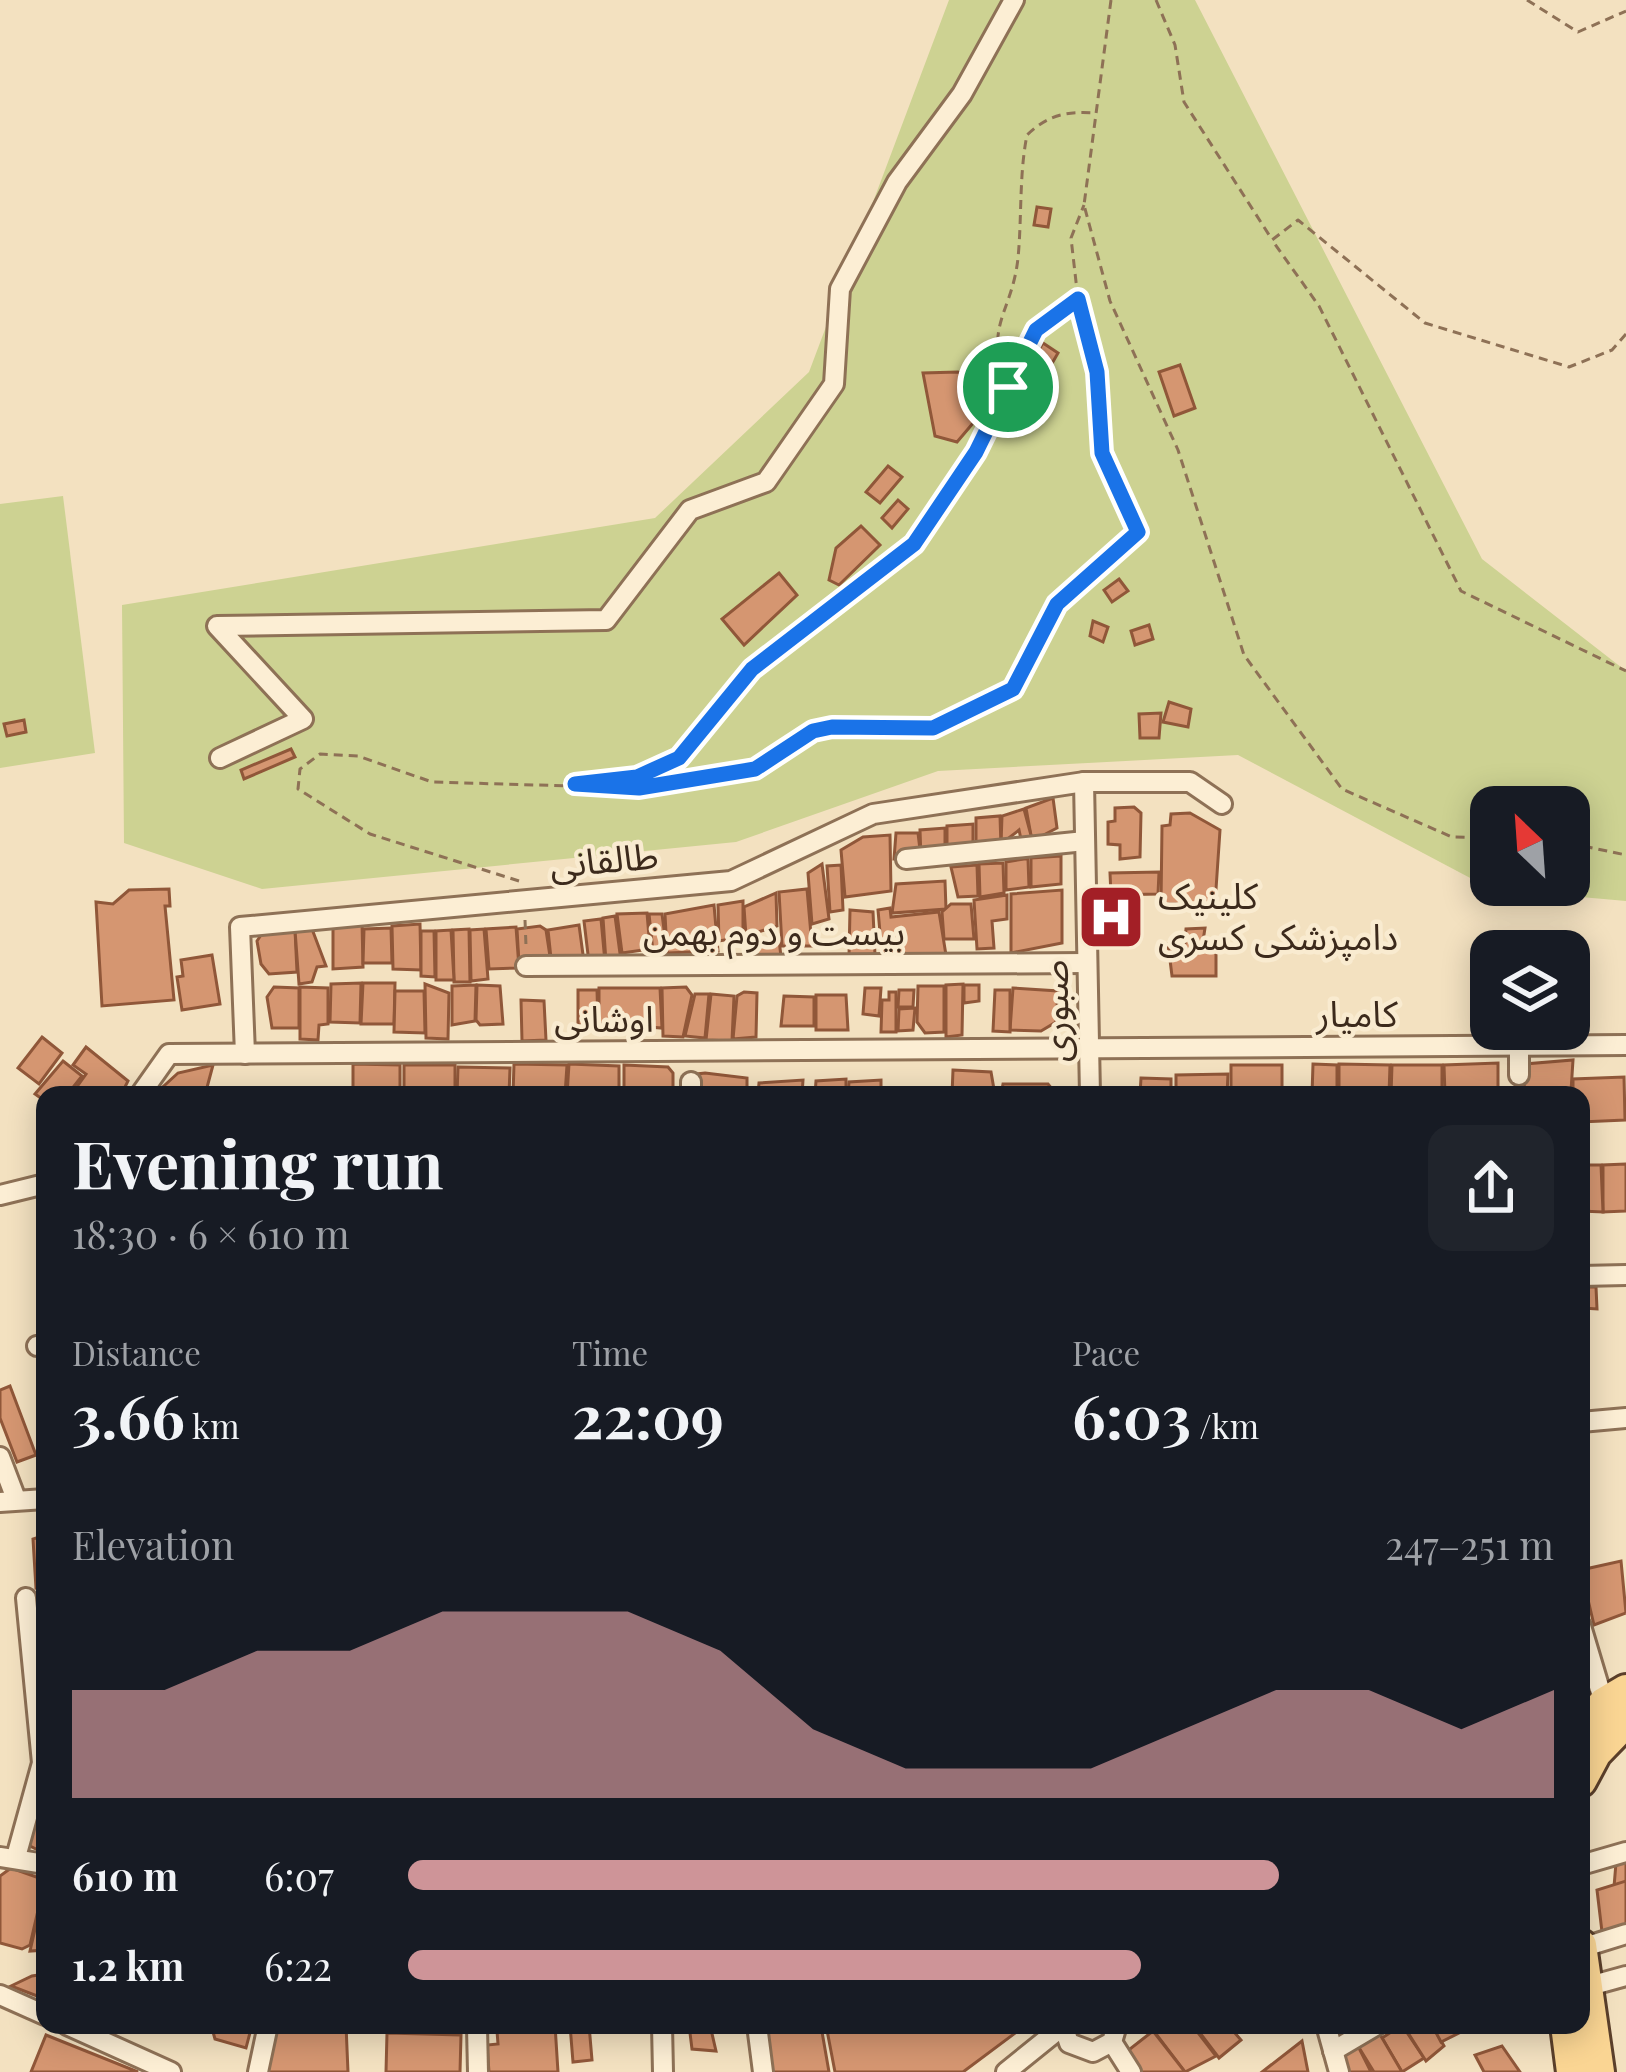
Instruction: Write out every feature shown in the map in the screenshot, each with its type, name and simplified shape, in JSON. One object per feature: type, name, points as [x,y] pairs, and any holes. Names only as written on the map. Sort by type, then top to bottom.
[{"type":"main road","points":[[1590,1723],[1619,1705]]},
{"type":"main road","points":[[1590,1764],[1619,1705]]},
{"type":"main road","points":[[1590,2013],[1599,2072]]},
{"type":"main road","points":[[1567,2034],[1572,2072]]},
{"type":"street","points":[[220,758],[303,719],[218,626],[606,620],[690,510],[766,482],[834,384],[840,289],[897,182],[962,94],[1014,0]]},
{"type":"street","name":"طالقانی","points":[[244,1054],[240,927],[523,891],[731,881],[873,814],[1084,782],[1190,782],[1222,804]]},
{"type":"street","name":"صبوری","points":[[1084,782],[1090,1086]]},
{"type":"street","points":[[906,859],[1085,841]]},
{"type":"street","name":"بیست و دوم بهمن","points":[[526,966],[1087,963]]},
{"type":"street","name":"کامیار","points":[[1590,1045],[1626,1045]]},
{"type":"street","name":"کامیار","points":[[1089,1049],[1470,1046]]},
{"type":"street","name":"اوشانی","points":[[146,1086],[169,1054],[1089,1049]]},
{"type":"street","points":[[1519,1050],[1519,1075]]},
{"type":"street","points":[[0,1196],[36,1186]]},
{"type":"street","points":[[1590,1276],[1626,1275]]},
{"type":"street","points":[[1590,1420],[1626,1418]]},
{"type":"street","points":[[0,1457],[8,1501]]},
{"type":"street","points":[[26,1598],[36,1695]]},
{"type":"street","points":[[1590,1645],[1619,1705]]},
{"type":"street","points":[[8,1857],[36,1782]]},
{"type":"street","points":[[1590,1862],[1626,1852]]},
{"type":"street","points":[[1590,1944],[1626,1934]]},
{"type":"street","points":[[1590,1986],[1626,1976]]},
{"type":"street","points":[[0,1995],[36,2011]]},
{"type":"street","points":[[87,2034],[171,2072]]},
{"type":"street","points":[[258,2072],[266,2034]]},
{"type":"street","points":[[475,2034],[478,2072]]},
{"type":"street","points":[[662,2034],[663,2072]]},
{"type":"street","points":[[759,2034],[763,2072]]},
{"type":"street","points":[[1006,2072],[1052,2034]]},
{"type":"street","points":[[1068,2034],[1076,2048],[1114,2035]]},
{"type":"street","points":[[1329,2034],[1339,2072]]},
{"type":"street","points":[[1333,2050],[1361,2034]]},
{"type":"street","points":[[1089,2072],[1114,2035]]},
{"type":"street","points":[[1114,2035],[1130,2072]]},
{"type":"path","points":[[526,966],[523,891],[370,834],[298,789],[300,769],[320,754],[358,756],[432,782],[639,788],[755,769],[813,731],[933,728],[1013,689],[1057,604],[1138,532],[1102,453],[1097,372],[1078,299],[1071,238],[1084,206],[1111,0]]},
{"type":"path","points":[[1156,0],[1174,45],[1184,102],[1318,306],[1460,591],[1626,671]]},
{"type":"path","points":[[1527,0],[1578,32],[1626,11]]},
{"type":"path","points":[[1008,387],[994,353],[995,325],[1018,262],[1027,135],[1043,119],[1072,111],[1096,113]]},
{"type":"path","points":[[1084,206],[1110,302],[1178,450],[1244,655],[1342,789],[1452,837],[1470,837]]},
{"type":"path","points":[[1272,240],[1298,220],[1425,323],[1569,368],[1612,350],[1626,334]]},
{"type":"path","points":[[575,784],[637,777],[679,758],[752,669],[914,544],[976,452],[1036,330],[1078,299]]},
{"type":"path","points":[[1590,848],[1626,856]]},
{"type":"green space","points":[[949,0],[1195,0],[1482,559],[1626,671],[1626,901],[1590,898],[1590,786],[1470,786],[1470,878],[1238,755],[938,771],[736,842],[262,889],[124,843],[122,605],[655,518],[809,372]]},
{"type":"green space","points":[[63,496],[95,753],[0,768],[0,504]]},
{"type":"building","points":[[1037,207],[1051,209],[1048,227],[1034,225]]},
{"type":"building","points":[[1043,343],[1058,353],[1050,367],[1034,357]]},
{"type":"building","points":[[1180,365],[1195,408],[1174,416],[1159,372]]},
{"type":"building","points":[[958,372],[996,396],[957,442],[935,436],[923,373]]},
{"type":"building","points":[[888,466],[902,477],[880,503],[866,492]]},
{"type":"building","points":[[898,500],[908,509],[892,528],[882,518]]},
{"type":"building","points":[[861,526],[880,545],[839,585],[829,580],[836,548]]},
{"type":"building","points":[[779,573],[797,595],[744,645],[722,619]]},
{"type":"building","points":[[1119,579],[1128,591],[1112,602],[1104,590]]},
{"type":"building","points":[[1093,621],[1108,627],[1103,642],[1090,636]]},
{"type":"building","points":[[1149,625],[1153,639],[1135,645],[1131,631]]},
{"type":"building","points":[[1169,702],[1191,709],[1188,727],[1163,722]]},
{"type":"building","points":[[1161,713],[1159,738],[1140,738],[1139,714]]},
{"type":"building","points":[[24,720],[26,732],[7,736],[4,724]]},
{"type":"building","points":[[291,749],[295,757],[244,779],[241,770]]},
{"type":"building","points":[[1053,798],[1057,828],[1032,841],[1026,808]]},
{"type":"building","points":[[1134,807],[1141,813],[1140,857],[1120,859],[1120,845],[1108,844],[1108,822],[1115,821],[1115,808]]},
{"type":"building","points":[[1024,809],[1032,839],[1021,839],[1019,830],[1001,844],[1002,816]]},
{"type":"building","points":[[1190,813],[1220,830],[1215,904],[1161,904],[1162,826],[1170,825],[1171,814]]},
{"type":"building","points":[[1000,816],[1001,847],[976,848],[976,818]]},
{"type":"building","points":[[973,824],[973,854],[947,856],[947,826]]},
{"type":"building","points":[[945,828],[945,856],[921,858],[920,830]]},
{"type":"building","points":[[896,833],[918,833],[921,858],[894,859]]},
{"type":"building","points":[[890,835],[891,891],[845,897],[841,850],[863,837]]},
{"type":"building","points":[[1061,856],[1061,884],[1031,887],[1031,858]]},
{"type":"building","points":[[1028,859],[1029,887],[1006,890],[1006,862]]},
{"type":"building","points":[[1003,863],[1004,893],[980,897],[979,864]]},
{"type":"building","points":[[822,864],[829,919],[812,924],[808,873]]},
{"type":"building","points":[[841,865],[843,910],[830,912],[827,866]]},
{"type":"building","points":[[977,865],[978,896],[958,897],[951,867]]},
{"type":"building","points":[[1159,872],[1158,894],[1111,895],[1110,873]]},
{"type":"building","points":[[945,881],[946,909],[892,913],[896,884]]},
{"type":"building","points":[[169,889],[170,906],[165,906],[174,1000],[102,1006],[96,902],[113,904],[129,890]]},
{"type":"building","points":[[807,889],[812,946],[782,946],[779,892]]},
{"type":"building","points":[[1062,890],[1062,943],[1011,953],[1011,894]]},
{"type":"building","points":[[776,893],[777,926],[746,936],[744,907]]},
{"type":"building","points":[[1007,895],[1007,919],[992,921],[994,948],[977,949],[974,900]]},
{"type":"building","points":[[743,901],[743,929],[736,932],[736,938],[719,941],[718,905]]},
{"type":"building","points":[[951,904],[971,904],[974,939],[944,939],[942,912]]},
{"type":"building","points":[[714,905],[718,951],[667,953],[665,914]]},
{"type":"building","points":[[890,908],[891,917],[939,912],[946,955],[882,955],[878,910]]},
{"type":"building","points":[[850,910],[873,912],[875,955],[849,956]]},
{"type":"building","points":[[647,913],[650,949],[622,953],[617,914]]},
{"type":"building","points":[[649,914],[662,914],[667,952],[653,952]]},
{"type":"building","points":[[615,916],[621,961],[606,962],[603,918]]},
{"type":"building","points":[[601,919],[605,962],[589,963],[584,921]]},
{"type":"building","points":[[362,922],[363,967],[333,969],[333,925]]},
{"type":"building","points":[[420,924],[421,970],[393,969],[392,926]]},
{"type":"building","points":[[579,925],[584,962],[552,968],[548,930]]},
{"type":"building","points":[[540,926],[546,930],[551,963],[519,964],[517,929]]},
{"type":"building","points":[[516,927],[519,968],[489,969],[486,929]]},
{"type":"building","points":[[391,928],[392,963],[363,963],[364,929]]},
{"type":"building","points":[[1205,928],[1203,941],[1216,941],[1216,976],[1172,976],[1168,944],[1185,943],[1186,929]]},
{"type":"building","points":[[265,929],[295,930],[297,972],[269,974],[261,964],[257,941]]},
{"type":"building","points":[[312,929],[326,966],[317,967],[312,982],[299,984],[295,930]]},
{"type":"building","points":[[469,929],[470,982],[454,982],[453,930]]},
{"type":"building","points":[[484,929],[488,979],[471,981],[470,930]]},
{"type":"building","points":[[451,930],[454,980],[436,980],[436,931]]},
{"type":"building","points":[[421,931],[434,931],[435,977],[421,976]]},
{"type":"building","points":[[779,939],[782,966],[750,969],[748,941]]},
{"type":"building","points":[[212,955],[220,1004],[182,1010],[177,977],[183,976],[181,960]]},
{"type":"building","points":[[361,983],[360,1023],[330,1022],[331,984]]},
{"type":"building","points":[[363,983],[395,983],[394,1024],[361,1024]]},
{"type":"building","points":[[425,984],[449,993],[448,1039],[426,1038]]},
{"type":"building","points":[[963,984],[962,1035],[946,1037],[946,985]]},
{"type":"building","points":[[476,985],[475,1021],[452,1025],[452,986]]},
{"type":"building","points":[[477,985],[500,986],[503,1024],[480,1025],[476,1020]]},
{"type":"building","points":[[964,985],[979,985],[979,1001],[964,1003]]},
{"type":"building","points":[[918,986],[944,986],[944,1032],[925,1033],[917,1022]]},
{"type":"building","points":[[274,987],[299,988],[299,1028],[272,1028],[267,997]]},
{"type":"building","points":[[300,987],[328,988],[328,1024],[319,1025],[318,1040],[300,1039]]},
{"type":"building","points":[[686,987],[692,995],[683,1037],[663,1036],[662,988]]},
{"type":"building","points":[[599,988],[660,988],[662,1028],[599,1023]]},
{"type":"building","points":[[865,988],[881,988],[879,1016],[863,1014]]},
{"type":"building","points":[[1013,988],[1058,991],[1056,1022],[1041,1031],[1010,1030]]},
{"type":"building","points":[[578,990],[597,990],[598,1025],[578,1025]]},
{"type":"building","points":[[899,990],[914,990],[913,1007],[898,1007]]},
{"type":"building","points":[[995,990],[1010,990],[1010,1032],[993,1031]]},
{"type":"building","points":[[395,991],[424,991],[425,1033],[394,1032]]},
{"type":"building","points":[[889,992],[896,992],[896,1032],[881,1032],[882,1000],[889,1000]]},
{"type":"building","points":[[757,993],[756,1037],[733,1039],[737,996]]},
{"type":"building","points":[[695,994],[709,994],[705,1038],[685,1036]]},
{"type":"building","points":[[711,994],[734,996],[732,1041],[706,1040]]},
{"type":"building","points":[[816,995],[846,995],[848,1030],[816,1030]]},
{"type":"building","points":[[784,996],[814,997],[814,1026],[781,1026]]},
{"type":"building","points":[[521,1000],[544,1001],[546,1040],[522,1041]]},
{"type":"building","points":[[915,1008],[913,1030],[898,1031],[899,1009]]},
{"type":"building","points":[[42,1037],[62,1053],[39,1084],[18,1068]]},
{"type":"building","points":[[86,1047],[128,1081],[126,1086],[77,1086],[86,1074],[73,1065]]},
{"type":"building","points":[[1573,1060],[1571,1086],[1524,1086],[1525,1064]]},
{"type":"building","points":[[63,1061],[82,1076],[74,1086],[42,1086]]},
{"type":"building","points":[[1498,1063],[1498,1086],[1445,1086],[1444,1065]]},
{"type":"building","points":[[353,1064],[400,1065],[400,1086],[353,1086]]},
{"type":"building","points":[[514,1064],[567,1065],[566,1086],[513,1086]]},
{"type":"building","points":[[569,1064],[619,1066],[619,1086],[568,1086]]},
{"type":"building","points":[[1313,1064],[1337,1065],[1337,1086],[1312,1086]]},
{"type":"building","points":[[1339,1064],[1390,1065],[1389,1086],[1339,1086]]},
{"type":"building","points":[[213,1065],[207,1086],[164,1086],[178,1073]]},
{"type":"building","points":[[404,1065],[455,1065],[455,1086],[404,1086]]},
{"type":"building","points":[[624,1065],[668,1067],[673,1073],[673,1086],[624,1086]]},
{"type":"building","points":[[1231,1065],[1282,1065],[1282,1086],[1231,1086]]},
{"type":"building","points":[[1392,1065],[1442,1065],[1442,1086],[1391,1086]]},
{"type":"building","points":[[458,1067],[510,1068],[509,1086],[457,1086]]},
{"type":"building","points":[[953,1070],[991,1072],[993,1086],[952,1086]]},
{"type":"building","points":[[697,1074],[747,1078],[747,1086],[688,1086]]},
{"type":"building","points":[[1228,1074],[1227,1086],[1176,1086],[1176,1075]]},
{"type":"building","points":[[1624,1077],[1625,1120],[1590,1122],[1590,1086],[1573,1086],[1573,1079]]},
{"type":"building","points":[[1141,1078],[1171,1079],[1171,1086],[1141,1086]]},
{"type":"building","points":[[846,1079],[846,1086],[816,1086],[816,1081]]},
{"type":"building","points":[[803,1080],[803,1086],[759,1083]]},
{"type":"building","points":[[881,1080],[881,1086],[849,1086],[849,1082]]},
{"type":"building","points":[[1048,1084],[1050,1086],[1003,1086]]},
{"type":"building","points":[[1626,1164],[1626,1211],[1603,1212],[1603,1165]]},
{"type":"building","points":[[1590,1165],[1601,1165],[1603,1212],[1590,1211]]},
{"type":"building","points":[[1590,1287],[1596,1287],[1597,1309],[1590,1308]]},
{"type":"building","points":[[10,1386],[36,1455],[17,1462],[0,1418],[0,1390]]},
{"type":"building","points":[[1621,1561],[1626,1613],[1594,1625],[1590,1568]]},
{"type":"building","points":[[36,1815],[36,1849],[28,1845]]},
{"type":"building","points":[[1626,1860],[1626,1882],[1614,1887],[1616,1863]]},
{"type":"building","points":[[11,1868],[36,1877],[36,1919],[30,1945],[22,1949],[0,1943],[0,1876]]},
{"type":"building","points":[[1626,1881],[1626,1927],[1602,1932],[1597,1890]]},
{"type":"building","points":[[36,1975],[36,1996],[11,1986]]},
{"type":"building","points":[[214,2034],[250,2034],[246,2048],[215,2039]]},
{"type":"building","points":[[261,2034],[346,2034],[348,2072],[263,2072]]},
{"type":"building","points":[[387,2034],[461,2035],[460,2072],[386,2072]]},
{"type":"building","points":[[497,2034],[556,2034],[558,2072],[489,2072],[487,2045],[498,2044]]},
{"type":"building","points":[[571,2034],[590,2034],[592,2060],[573,2062]]},
{"type":"building","points":[[690,2034],[712,2034],[716,2051],[692,2049]]},
{"type":"building","points":[[766,2034],[822,2034],[829,2072],[772,2072]]},
{"type":"building","points":[[828,2034],[1014,2034],[963,2072],[835,2072]]},
{"type":"building","points":[[1155,2034],[1185,2072],[1139,2072],[1126,2052]]},
{"type":"building","points":[[1156,2034],[1199,2034],[1216,2056],[1185,2072]]},
{"type":"building","points":[[1201,2034],[1236,2034],[1241,2040],[1219,2058]]},
{"type":"building","points":[[1380,2034],[1402,2072],[1374,2072],[1358,2046]]},
{"type":"building","points":[[1408,2034],[1424,2058],[1402,2072],[1382,2038]]},
{"type":"building","points":[[1409,2034],[1437,2034],[1444,2046],[1426,2061]]},
{"type":"building","points":[[46,2035],[138,2072],[31,2072]]},
{"type":"building","points":[[1302,2041],[1308,2072],[1262,2072]]},
{"type":"building","points":[[1358,2046],[1371,2072],[1342,2072],[1335,2059]]},
{"type":"building","points":[[1502,2046],[1520,2072],[1484,2072],[1475,2055]]},
{"type":"place","name":"کلینیک دامپزشکی کسری","points":[[1111,917]]},
{"type":"route","points":[[1078,299],[1097,372],[1102,453],[1138,532],[1057,604],[1013,689],[933,728],[813,731],[755,769],[639,788],[575,784],[637,777],[679,758],[752,669],[914,544],[976,452],[1008,387],[1036,330],[1078,299]]}]
